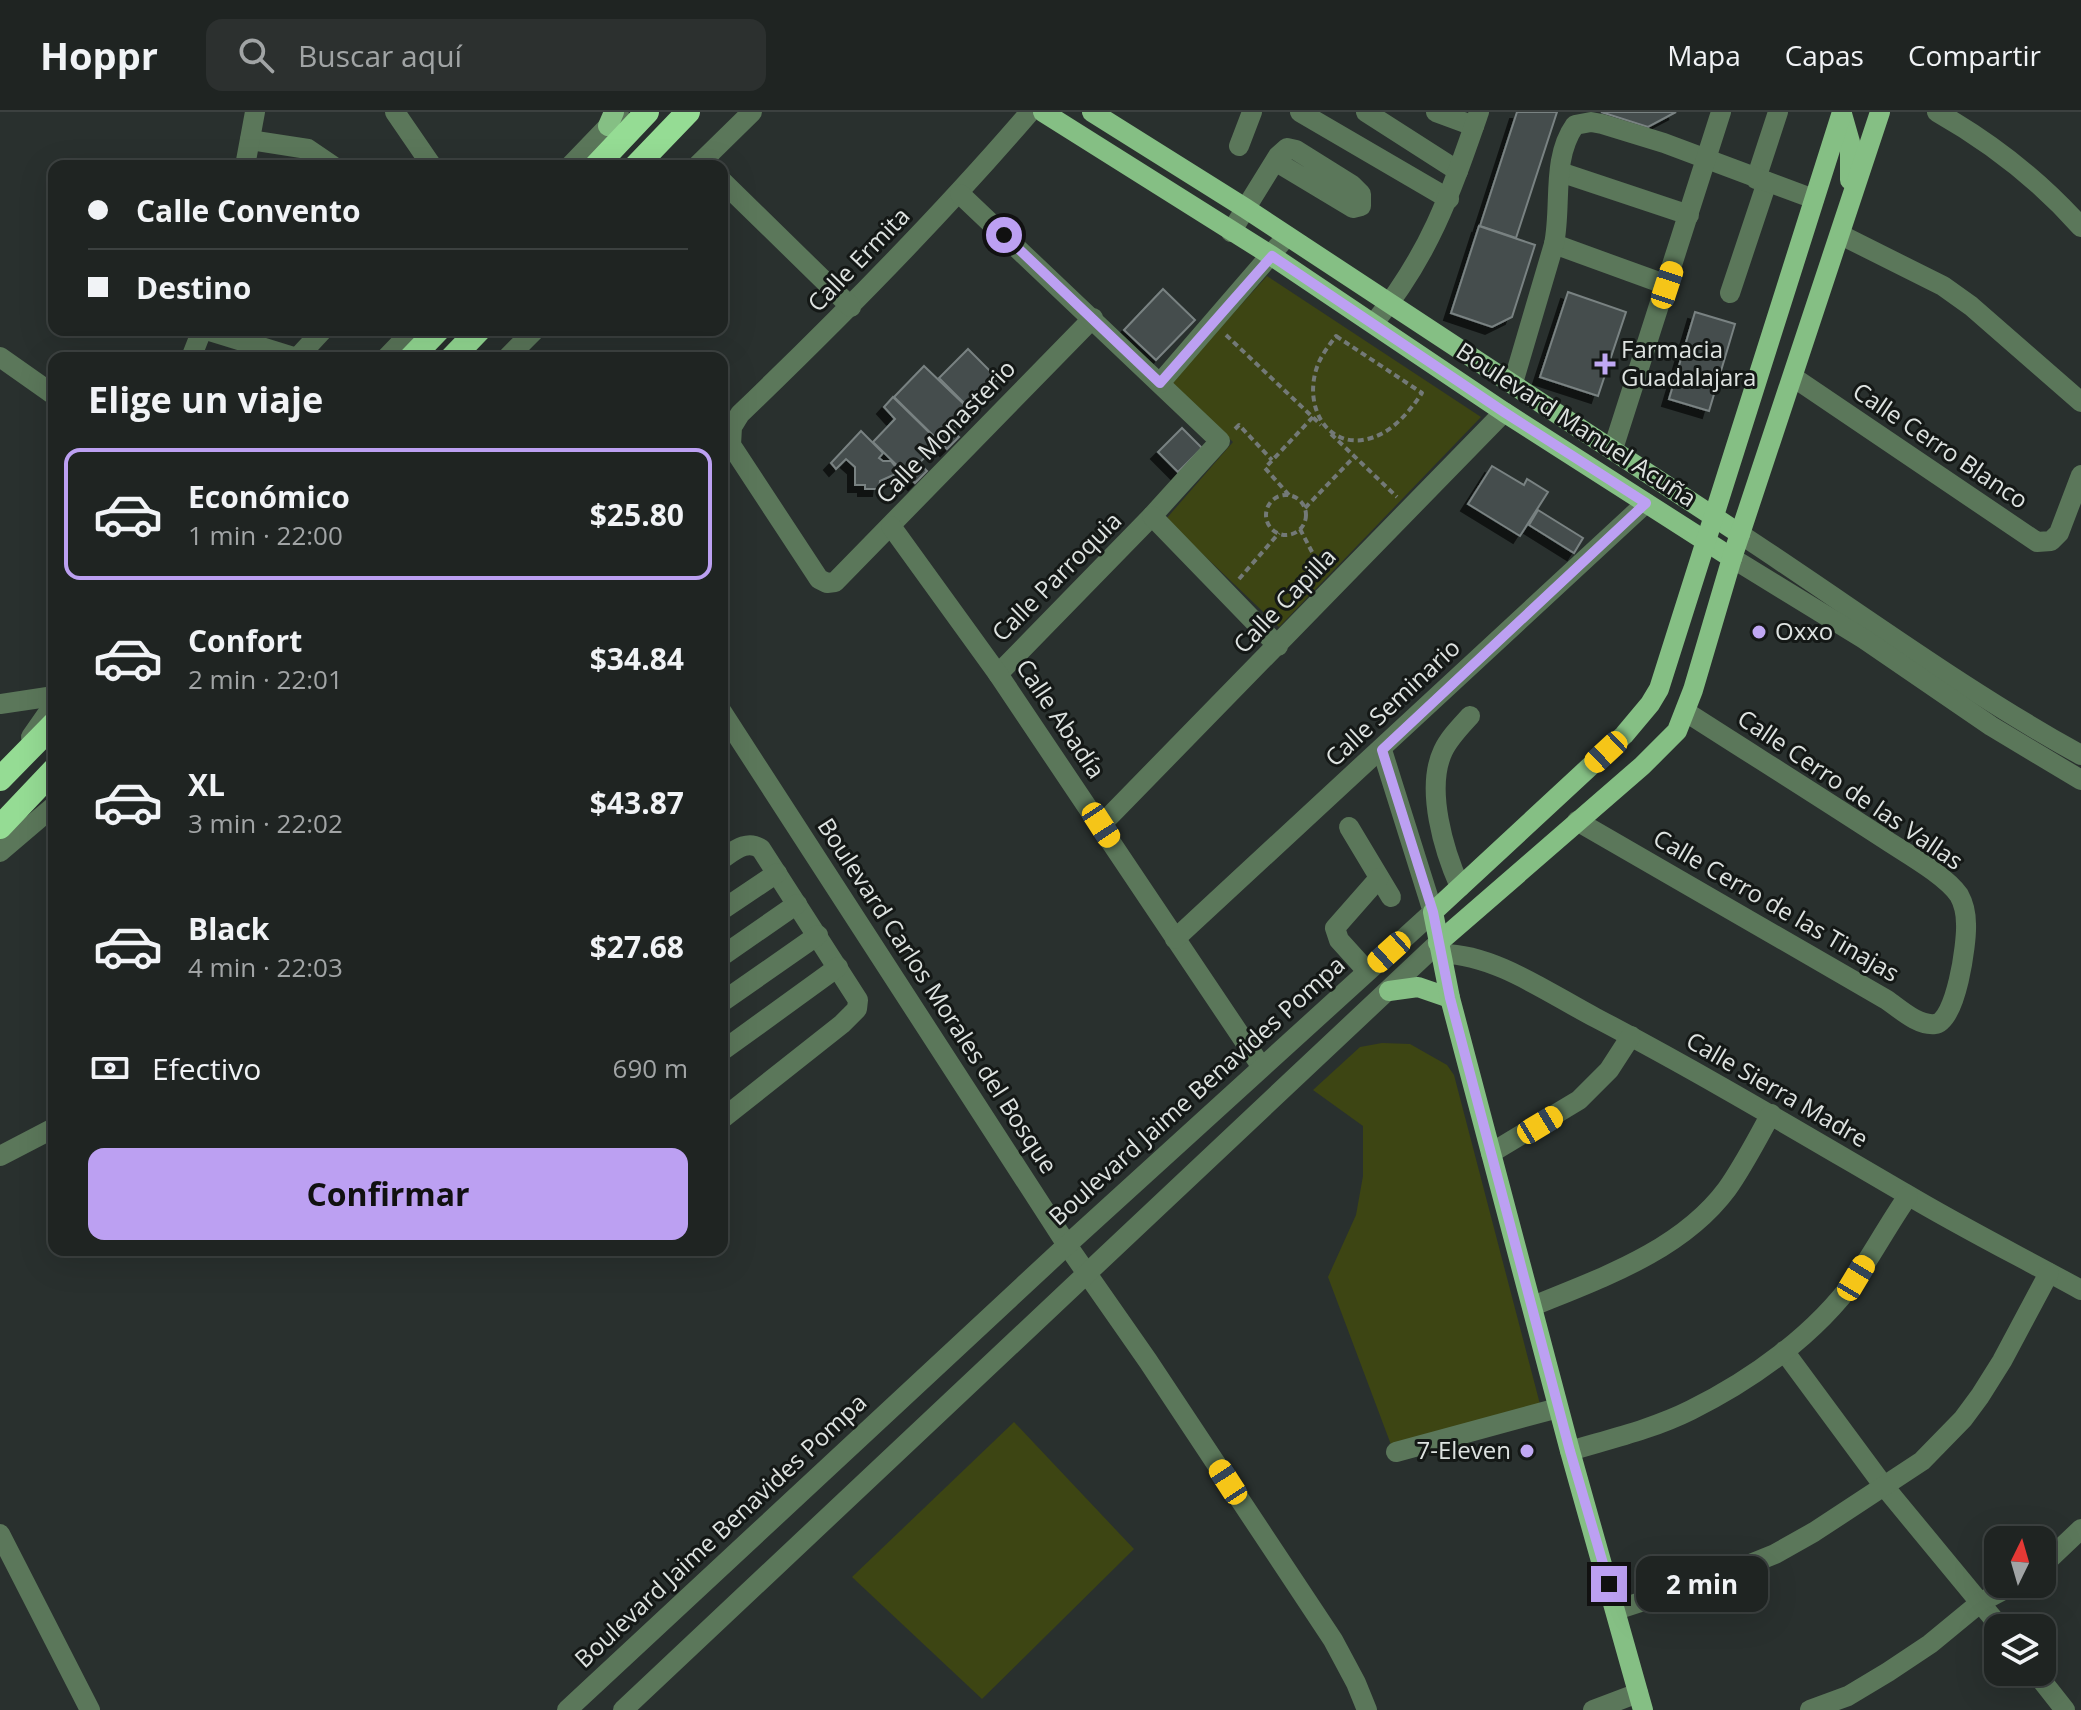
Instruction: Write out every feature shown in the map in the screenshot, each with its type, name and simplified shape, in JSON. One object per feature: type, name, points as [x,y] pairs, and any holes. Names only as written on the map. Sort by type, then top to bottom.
[{"type":"highway","points":[[602,160],[647,112]]},
{"type":"highway","points":[[642,160],[688,112]]},
{"type":"highway","points":[[417,352],[432,336]]},
{"type":"highway","points":[[458,352],[473,336]]},
{"type":"highway","points":[[3,776],[48,730]]},
{"type":"highway","points":[[0,827],[48,776]]},
{"type":"main road","name":"Boulevard Manuel Acuña","points":[[1043,112],[1272,256],[1504,412],[1732,558]]},
{"type":"main road","name":"Boulevard Manuel Acuña","points":[[1092,112],[1245,208],[1740,534]]},
{"type":"main road","points":[[1440,948],[1677,731],[1686,712],[1732,558],[1880,112]]},
{"type":"main road","points":[[1842,113],[1850,142],[1849,208]]},
{"type":"main road","name":"Boulevard Jaime Benavides Pompa","points":[[1433,912],[1624,735],[1650,704],[1663,675],[1842,113]]},
{"type":"main road","points":[[1433,912],[1450,998],[1558,1408],[1641,1701]]},
{"type":"main road","points":[[1389,991],[1418,987],[1450,998]]},
{"type":"street","points":[[246,160],[255,112]]},
{"type":"street","points":[[395,112],[428,160]]},
{"type":"street","points":[[705,160],[752,112]]},
{"type":"street","name":"Calle Ermita","points":[[835,582],[827,583],[819,579],[731,445],[732,427],[740,414],[851,307],[960,194],[1030,112]]},
{"type":"street","points":[[1239,146],[1252,112]]},
{"type":"street","points":[[1300,112],[1449,199]]},
{"type":"street","points":[[1366,112],[1458,171]]},
{"type":"street","points":[[1374,323],[1420,260],[1449,199],[1477,119],[1436,112]]},
{"type":"street","points":[[1613,449],[1721,112]]},
{"type":"street","points":[[1730,293],[1778,112]]},
{"type":"street","points":[[1937,112],[1988,143],[2064,207],[2081,227]]},
{"type":"street","points":[[576,160],[615,117]]},
{"type":"street","points":[[1513,383],[1554,244],[1558,225],[1560,172],[1570,131],[1575,125],[1583,122],[1615,128],[1814,199]]},
{"type":"street","points":[[250,140],[308,149],[324,160]]},
{"type":"street","points":[[1231,232],[1275,161]]},
{"type":"street","points":[[1560,172],[1689,215]]},
{"type":"street","points":[[728,187],[851,307]]},
{"type":"street","points":[[960,194],[1220,441]]},
{"type":"street","points":[[1841,235],[1920,273],[1962,299],[2081,402]]},
{"type":"street","points":[[1160,383],[1287,236]]},
{"type":"street","points":[[1554,244],[1667,285]]},
{"type":"street","name":"Calle Monasterio","points":[[835,582],[1093,318]]},
{"type":"street","points":[[224,336],[277,352]]},
{"type":"street","points":[[303,352],[317,336]]},
{"type":"street","points":[[392,352],[407,336]]},
{"type":"street","points":[[513,352],[529,336]]},
{"type":"street","points":[[0,357],[48,391]]},
{"type":"street","name":"Calle Cerro Blanco","points":[[1793,377],[2030,539],[2045,543],[2059,533],[2081,475]]},
{"type":"street","name":"Calle Capilla","points":[[1101,825],[1504,412]]},
{"type":"street","name":"Calle Parroquia","points":[[998,674],[1152,516],[1220,441]]},
{"type":"street","name":"Calle Seminario","points":[[1175,939],[1646,503]]},
{"type":"street","points":[[1152,516],[1278,646]]},
{"type":"street","name":"Calle Abadía","points":[[891,526],[998,674],[1261,1066]]},
{"type":"street","name":"Boulevard Manuel Acuña","points":[[1740,534],[1960,681],[2081,755]]},
{"type":"street","name":"Boulevard Manuel Acuña","points":[[1732,558],[1851,631],[1991,726],[2081,780]]},
{"type":"street","points":[[0,704],[48,697]]},
{"type":"street","points":[[3,776],[48,712]]},
{"type":"street","name":"Calle Cerro de las Vallas","points":[[1686,712],[1889,842],[1952,887],[1965,907],[1966,924],[1958,986],[1948,1015]]},
{"type":"street","points":[[1460,887],[1447,853],[1438,814],[1437,774],[1443,749],[1470,716]]},
{"type":"street","name":"Boulevard Carlos Morales del Bosque","points":[[728,721],[1067,1245],[1333,1640],[1367,1710]]},
{"type":"street","points":[[1382,750],[1433,912]]},
{"type":"street","points":[[0,852],[48,811]]},
{"type":"street","name":"Calle Cerro de las Tinajas","points":[[1577,821],[1887,1000],[1916,1020],[1934,1024],[1942,1022],[1948,1015]]},
{"type":"street","points":[[1349,827],[1391,897]]},
{"type":"street","points":[[728,855],[752,844],[761,849],[858,1000],[853,1014],[728,1114]]},
{"type":"street","points":[[728,906],[777,873]]},
{"type":"street","points":[[1367,971],[1339,940],[1335,928],[1379,878]]},
{"type":"street","points":[[728,952],[797,904]]},
{"type":"street","name":"Boulevard Jaime Benavides Pompa","points":[[567,1710],[1261,1066],[1433,912]]},
{"type":"street","points":[[728,998],[818,935]]},
{"type":"street","points":[[623,1710],[1389,991],[1440,948]]},
{"type":"street","name":"Calle Sierra Madre","points":[[1440,948],[1499,967],[1631,1036],[1771,1114],[1908,1196],[2081,1290]]},
{"type":"street","points":[[728,1047],[838,967]]},
{"type":"street","points":[[1491,1153],[1579,1100],[1609,1070],[1631,1036]]},
{"type":"street","points":[[1533,1306],[1636,1262],[1688,1229],[1726,1190],[1771,1114]]},
{"type":"street","points":[[0,1156],[48,1131]]},
{"type":"street","points":[[1570,1451],[1689,1411],[1729,1389],[1784,1351],[1825,1314],[1856,1278],[1908,1196]]},
{"type":"street","points":[[1616,1610],[1718,1577],[1775,1554],[1836,1519],[1922,1461],[1963,1419],[2002,1361],[2049,1273]]},
{"type":"street","points":[[1784,1351],[1883,1485],[1990,1614]]},
{"type":"street","points":[[1396,1452],[1558,1408]]},
{"type":"street","points":[[2056,1553],[2081,1529]]},
{"type":"street","points":[[0,1534],[90,1710]]},
{"type":"street","points":[[1810,1710],[1848,1696],[1888,1672],[1989,1598]]},
{"type":"street","points":[[2046,1686],[2065,1710]]},
{"type":"street","points":[[1593,1710],[1641,1701]]},
{"type":"path","points":[[1213,323],[1410,509]]},
{"type":"path","points":[[1336,336],[1422,393],[1404,415],[1383,433],[1354,440],[1325,429],[1316,408],[1314,383],[1319,362],[1336,336]]},
{"type":"path","points":[[1260,474],[1313,417]]},
{"type":"path","points":[[1220,441],[1239,425],[1272,460]]},
{"type":"path","points":[[1305,508],[1354,457]]},
{"type":"path","points":[[1265,468],[1305,508],[1306,518],[1300,529],[1288,534],[1279,533],[1267,521],[1267,508],[1276,498],[1289,495]]},
{"type":"path","points":[[1300,529],[1332,591]]},
{"type":"path","points":[[1227,593],[1279,533]]},
{"type":"green space","points":[[1267,276],[1481,417],[1279,627],[1166,519],[1233,442],[1171,382]]},
{"type":"green space","points":[[1382,1043],[1410,1044],[1447,1065],[1454,1075],[1541,1408],[1393,1450],[1328,1277],[1356,1215],[1363,1176],[1363,1126],[1313,1090],[1360,1047]]},
{"type":"green space","points":[[1014,1422],[1134,1549],[982,1699],[852,1577]]},
{"type":"building","points":[[1517,112],[1557,112],[1516,238],[1480,226]]},
{"type":"building","points":[[1601,112],[1676,112],[1648,127]]},
{"type":"building","points":[[1479,226],[1535,245],[1512,317],[1492,327],[1451,313]]},
{"type":"building","points":[[1163,289],[1195,320],[1156,360],[1124,330]]},
{"type":"building","points":[[1568,292],[1626,312],[1598,396],[1540,377]]},
{"type":"building","points":[[1695,312],[1735,324],[1709,411],[1669,399]]},
{"type":"building","points":[[968,349],[998,379],[976,401],[971,397],[965,404],[939,378]]},
{"type":"building","points":[[924,366],[971,411],[952,430],[959,437],[947,449],[894,397]]},
{"type":"building","points":[[893,397],[940,443],[919,463],[927,471],[915,483],[873,442],[895,419],[884,407]]},
{"type":"building","points":[[1182,428],[1202,448],[1178,472],[1158,452]]},
{"type":"building","points":[[861,431],[883,453],[879,458],[891,461],[900,472],[880,481],[879,489],[855,485],[855,467],[846,459],[836,469],[831,463]]},
{"type":"building","points":[[1492,466],[1524,485],[1527,479],[1548,492],[1520,536],[1468,504]]},
{"type":"building","points":[[1538,510],[1583,538],[1574,553],[1529,525]]},
{"type":"place","name":"Farmacia Guadalajara","points":[[1605,364]]},
{"type":"place","name":"Oxxo","points":[[1759,632]]},
{"type":"place","name":"7-Eleven","points":[[1527,1451]]},
{"type":"route","points":[[1004,235],[1160,383],[1272,256],[1646,503],[1382,750],[1433,912],[1450,998],[1570,1451],[1609,1584]]}]
